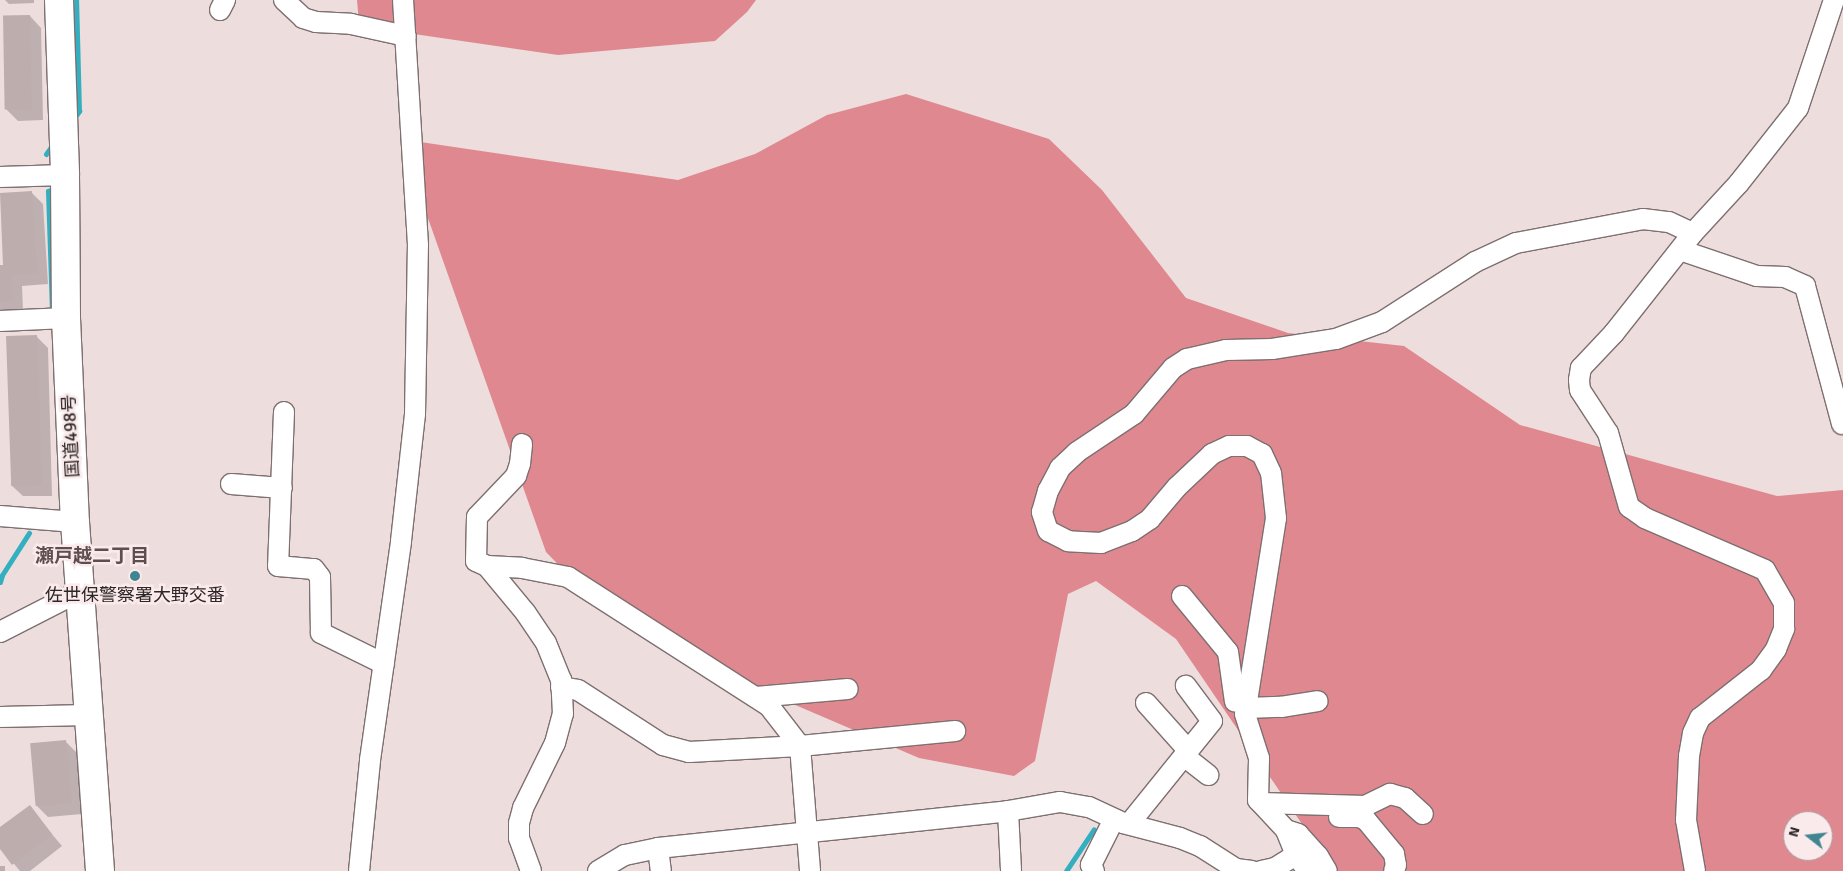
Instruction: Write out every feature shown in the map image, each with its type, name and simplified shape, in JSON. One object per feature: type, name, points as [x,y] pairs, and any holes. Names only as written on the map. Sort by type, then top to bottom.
[{"type":"highway","name":"国道498号","points":[[59,0],[65,175],[66,318],[75,522],[100,871]]},
{"type":"street","points":[[284,0],[303,18],[316,22],[351,24],[406,36]]},
{"type":"street","points":[[360,871],[370,760],[401,541],[415,414],[418,245],[403,0]]},
{"type":"street","points":[[1695,871],[1692,864],[1686,820],[1689,756],[1693,733],[1700,718],[1761,670],[1776,649],[1784,629],[1784,603],[1765,570],[1645,518],[1630,507],[1608,433],[1580,390],[1579,380],[1581,368],[1614,332],[1693,233],[1739,183],[1798,108],[1834,0]]},
{"type":"street","points":[[0,177],[65,175]]},
{"type":"street","points":[[1242,708],[1276,518],[1271,473],[1262,454],[1247,446],[1229,446],[1212,454],[1177,487],[1150,519],[1132,531],[1101,543],[1068,541],[1048,531],[1042,512],[1048,491],[1060,468],[1077,452],[1134,414],[1173,368],[1187,359],[1226,350],[1272,349],[1336,339],[1382,322],[1475,262],[1516,243],[1643,219],[1668,222],[1693,233]]},
{"type":"street","points":[[1680,250],[1757,276],[1785,277],[1805,286],[1842,424]]},
{"type":"street","points":[[0,320],[66,318]]},
{"type":"street","points":[[284,412],[278,566],[314,570],[320,577],[321,633],[384,664]]},
{"type":"street","points":[[522,444],[520,464],[516,476],[477,517],[476,561],[487,566],[522,568],[568,577],[769,706],[800,746],[810,871]]},
{"type":"street","points":[[231,484],[282,488]]},
{"type":"street","points":[[0,516],[75,522]]},
{"type":"street","points":[[487,566],[525,612],[546,643],[561,680],[563,714],[555,743],[523,808],[520,823],[519,838],[531,871]]},
{"type":"street","points":[[0,632],[80,591]]},
{"type":"street","points":[[1182,596],[1228,652],[1242,708],[1259,758],[1258,800],[1286,830],[1296,855],[1308,871]]},
{"type":"street","points":[[1242,708],[1249,614]]},
{"type":"street","points":[[1094,871],[1092,865],[1122,821],[1186,753],[1212,721],[1186,686]]},
{"type":"street","points":[[561,687],[578,690],[663,745],[689,752],[800,746],[955,731]]},
{"type":"street","points":[[756,698],[848,689]]},
{"type":"street","points":[[1242,708],[1281,706],[1318,701]]},
{"type":"street","points":[[1146,703],[1186,753],[1208,775]]},
{"type":"street","points":[[0,717],[88,715]]},
{"type":"street","points":[[1261,803],[1365,806],[1390,794],[1405,798],[1423,814]]},
{"type":"street","points":[[598,871],[625,855],[658,848],[1008,811],[1060,802],[1089,807],[1122,821],[1180,838],[1200,846],[1236,868],[1252,871]]},
{"type":"street","points":[[1314,804],[1328,817],[1359,817],[1366,820],[1394,854],[1396,865],[1394,871]]},
{"type":"street","points":[[1008,811],[1011,871]]},
{"type":"street","points":[[1286,830],[1298,834],[1318,856],[1327,871]]},
{"type":"street","points":[[658,848],[661,871]]},
{"type":"street","points":[[1261,871],[1275,868],[1296,855]]},
{"type":"shaded area","points":[[357,0],[756,0],[747,12],[715,41],[558,55],[407,33],[359,24]]},
{"type":"shaded area","points":[[906,94],[1049,139],[1102,190],[1186,298],[1288,333],[1404,346],[1520,425],[1777,496],[1843,490],[1843,871],[1334,871],[1176,639],[1096,581],[1068,594],[1035,761],[1014,776],[919,758],[765,692],[593,600],[546,552],[400,139],[678,180],[755,154],[827,115]]},
{"type":"building","points":[[3,15],[30,15],[32,109],[5,109]]},
{"type":"building","points":[[32,191],[37,273],[11,275],[12,300],[0,301],[0,265],[3,265],[0,193]]},
{"type":"building","points":[[37,335],[42,485],[11,486],[6,336]]},
{"type":"building","points":[[66,740],[71,803],[36,806],[30,743]]},
{"type":"building","points":[[30,805],[52,834],[12,865],[0,849],[0,827]]},
{"type":"building","points":[[0,866],[5,866],[5,871],[0,871]]},
{"type":"waterway","points":[[74,118],[79,111],[76,0]]},
{"type":"waterway","points":[[46,154],[53,144]]},
{"type":"waterway","points":[[51,190],[48,191],[52,310]]},
{"type":"waterway","points":[[0,582],[2,575],[29,533]]},
{"type":"waterway","points":[[1066,871],[1094,829]]},
{"type":"place","name":"佐世保警察署大野交番","points":[[135,576]]},
{"type":"district","name":"瀬戸越二丁目","points":[[92,557]]}]
